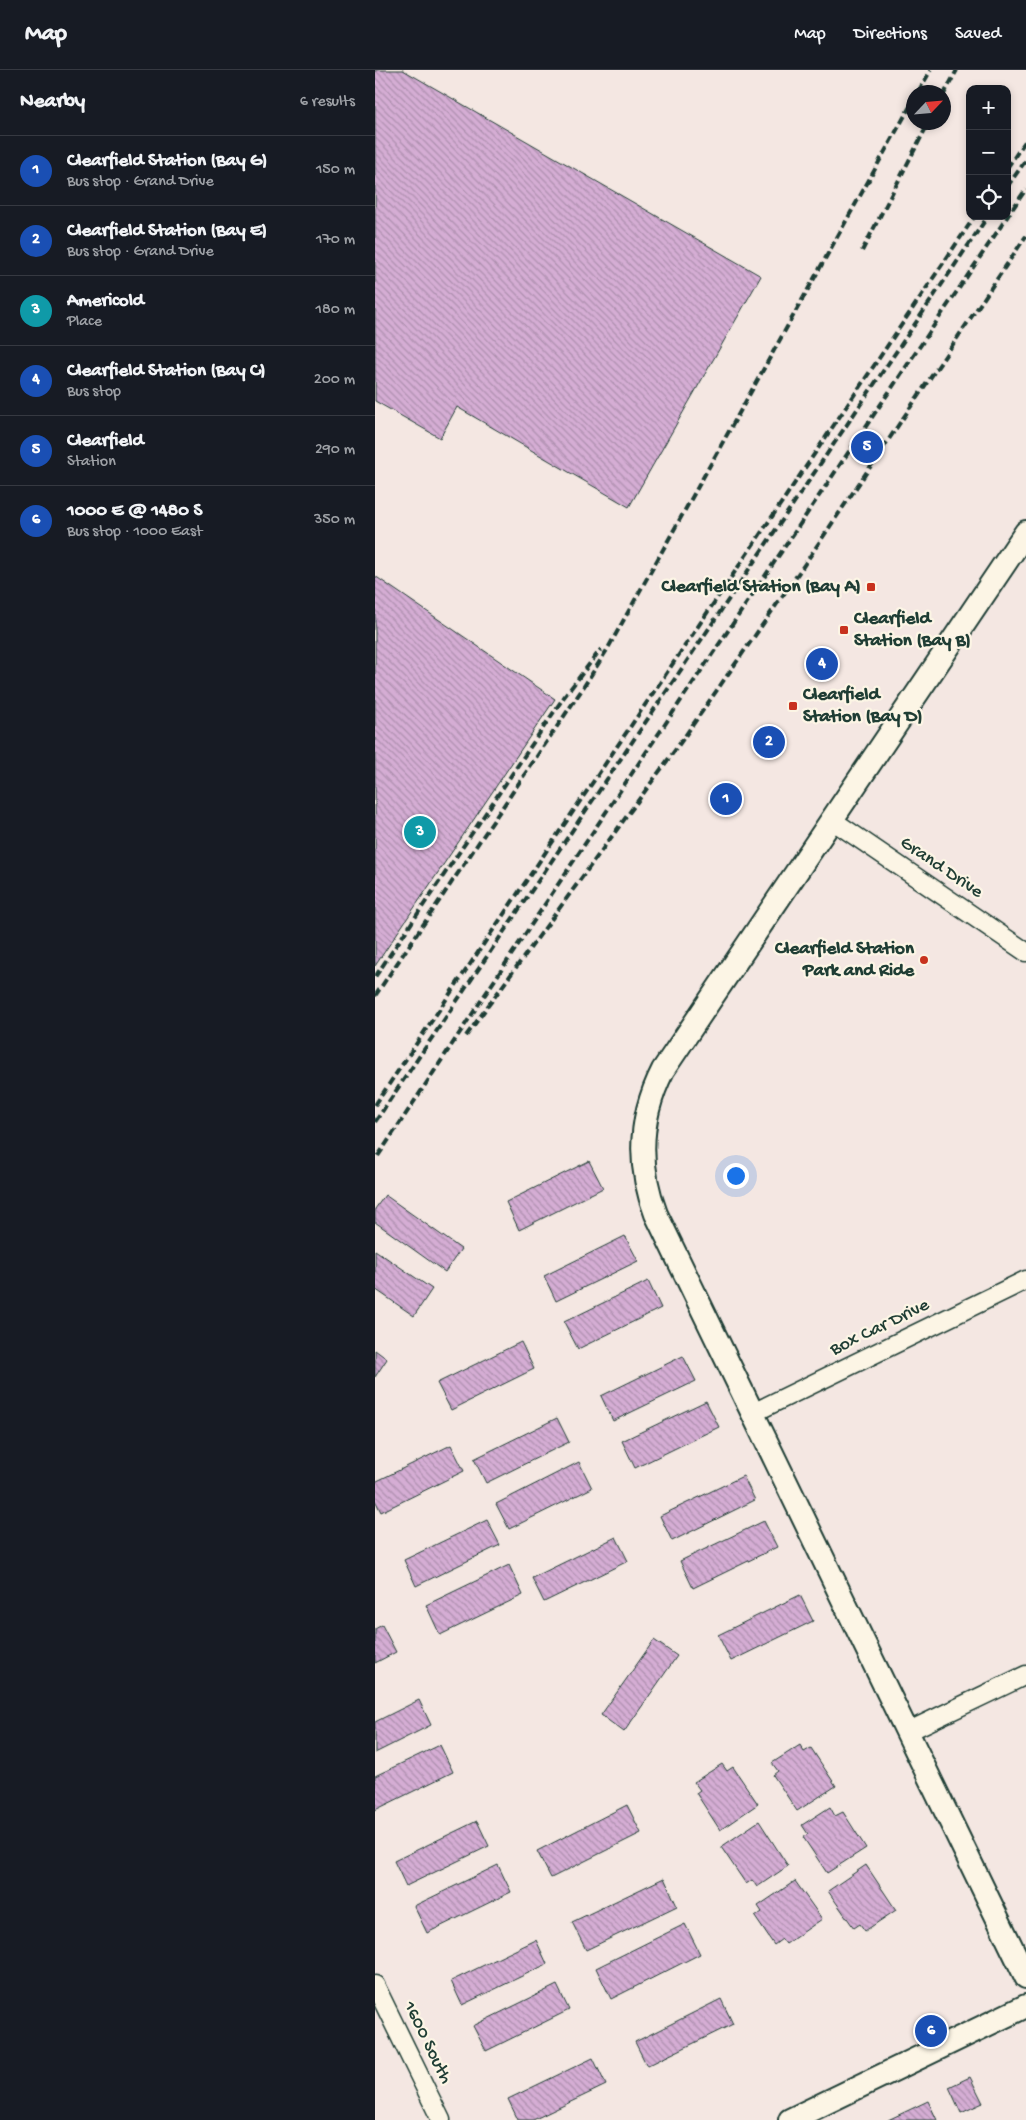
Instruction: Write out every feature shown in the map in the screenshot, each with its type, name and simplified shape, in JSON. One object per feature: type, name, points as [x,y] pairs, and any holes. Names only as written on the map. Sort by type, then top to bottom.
[{"type":"street","points":[[1025,539],[663,1070],[649,1103],[644,1123],[642,1158],[651,1201],[1026,1977]]},
{"type":"street","name":"Grand Drive","points":[[832,820],[1026,952]]},
{"type":"street","name":"Box Car Drive","points":[[753,1413],[1026,1280]]},
{"type":"street","points":[[907,1732],[1026,1675]]},
{"type":"street","name":"1600 South","points":[[375,1985],[441,2120]]},
{"type":"street","points":[[790,2120],[1026,2006]]},
{"type":"building","points":[[375,70],[403,70],[761,276],[629,507],[457,407],[440,438],[375,401]]},
{"type":"building","points":[[375,576],[555,699],[375,966]]},
{"type":"building","points":[[589,1161],[603,1188],[519,1230],[506,1202]]},
{"type":"building","points":[[385,1195],[461,1249],[445,1272],[375,1222],[375,1209]]},
{"type":"building","points":[[625,1236],[638,1261],[556,1301],[544,1276]]},
{"type":"building","points":[[375,1250],[432,1289],[414,1316],[375,1289]]},
{"type":"building","points":[[648,1281],[661,1308],[578,1349],[564,1322]]},
{"type":"building","points":[[521,1342],[534,1369],[451,1410],[437,1383]]},
{"type":"building","points":[[375,1350],[387,1359],[375,1377]]},
{"type":"building","points":[[683,1356],[696,1381],[613,1421],[601,1396]]},
{"type":"building","points":[[706,1401],[719,1427],[635,1468],[622,1441]]},
{"type":"building","points":[[557,1418],[569,1442],[486,1483],[474,1459]]},
{"type":"building","points":[[451,1445],[464,1471],[381,1512],[375,1500],[375,1482]]},
{"type":"building","points":[[579,1462],[592,1488],[509,1529],[496,1504]]},
{"type":"building","points":[[743,1476],[755,1500],[672,1541],[660,1516]]},
{"type":"building","points":[[487,1520],[500,1545],[416,1586],[404,1560]]},
{"type":"building","points":[[764,1521],[777,1547],[693,1588],[680,1561]]},
{"type":"building","points":[[616,1537],[628,1561],[544,1602],[532,1578]]},
{"type":"building","points":[[509,1565],[523,1595],[440,1635],[426,1605]]},
{"type":"building","points":[[800,1595],[813,1621],[731,1661],[718,1635]]},
{"type":"building","points":[[382,1625],[396,1652],[375,1663],[375,1629]]},
{"type":"building","points":[[654,1640],[677,1656],[624,1732],[601,1715]]},
{"type":"building","points":[[419,1700],[431,1725],[375,1753],[375,1722]]},
{"type":"building","points":[[440,1745],[453,1772],[375,1810],[375,1776]]},
{"type":"building","points":[[800,1745],[804,1752],[811,1748],[836,1786],[797,1811],[773,1775],[778,1771],[772,1763]]},
{"type":"building","points":[[722,1764],[727,1771],[733,1767],[758,1804],[720,1830],[696,1793],[700,1790],[694,1782]]},
{"type":"building","points":[[627,1805],[641,1833],[551,1878],[537,1851]]},
{"type":"building","points":[[830,1807],[835,1816],[843,1812],[866,1848],[827,1873],[803,1837],[808,1834],[802,1825]]},
{"type":"building","points":[[477,1821],[489,1846],[406,1886],[394,1861]]},
{"type":"building","points":[[759,1821],[788,1866],[757,1887],[752,1880],[746,1884],[721,1847]]},
{"type":"building","points":[[498,1865],[511,1892],[427,1933],[414,1906]]},
{"type":"building","points":[[866,1865],[896,1910],[865,1931],[860,1924],[854,1928],[828,1891]]},
{"type":"building","points":[[664,1878],[677,1906],[586,1950],[572,1922]]},
{"type":"building","points":[[795,1881],[822,1919],[786,1944],[782,1939],[774,1945],[755,1917],[762,1912],[758,1906]]},
{"type":"building","points":[[685,1924],[700,1954],[611,1999],[596,1968]]},
{"type":"building","points":[[536,1940],[547,1964],[462,2005],[451,1981]]},
{"type":"building","points":[[557,1985],[569,2010],[486,2051],[473,2026]]},
{"type":"building","points":[[721,1999],[733,2024],[647,2066],[635,2042]]},
{"type":"building","points":[[593,2058],[606,2085],[533,2120],[518,2120],[508,2099]]},
{"type":"building","points":[[970,2077],[983,2103],[961,2113],[949,2087]]},
{"type":"building","points":[[928,2101],[937,2120],[888,2120]]},
{"type":"railway","points":[[922,85],[931,70]]},
{"type":"railway","points":[[949,85],[957,70]]},
{"type":"railway","points":[[375,996],[607,650],[906,114]]},
{"type":"railway","points":[[862,251],[925,130]]},
{"type":"railway","points":[[1011,162],[1026,140]]},
{"type":"railway","points":[[1011,181],[1026,160]]},
{"type":"railway","points":[[378,1156],[622,788],[1026,189]]},
{"type":"railway","points":[[375,1105],[972,220]]},
{"type":"railway","points":[[375,1122],[985,220]]},
{"type":"railway","points":[[466,1036],[678,746],[802,568],[1026,236]]},
{"type":"railway","points":[[375,977],[564,697],[601,649]]},
{"type":"place","name":"Clearfield","points":[[867,447]]},
{"type":"place","name":"Clearfield Station (Bay A)","points":[[871,587]]},
{"type":"place","name":"Clearfield Station (Bay B)","points":[[844,630]]},
{"type":"place","name":"Clearfield Station (Bay C)","points":[[822,664]]},
{"type":"place","name":"Clearfield Station (Bay D)","points":[[793,706]]},
{"type":"place","name":"Clearfield Station (Bay E)","points":[[769,742]]},
{"type":"place","name":"Clearfield Station (Bay G)","points":[[726,799]]},
{"type":"place","name":"Americold","points":[[420,832]]},
{"type":"place","name":"Clearfield Station Park and Ride","points":[[924,960]]},
{"type":"place","name":"1000 E @ 1480 S","points":[[931,2031]]}]
